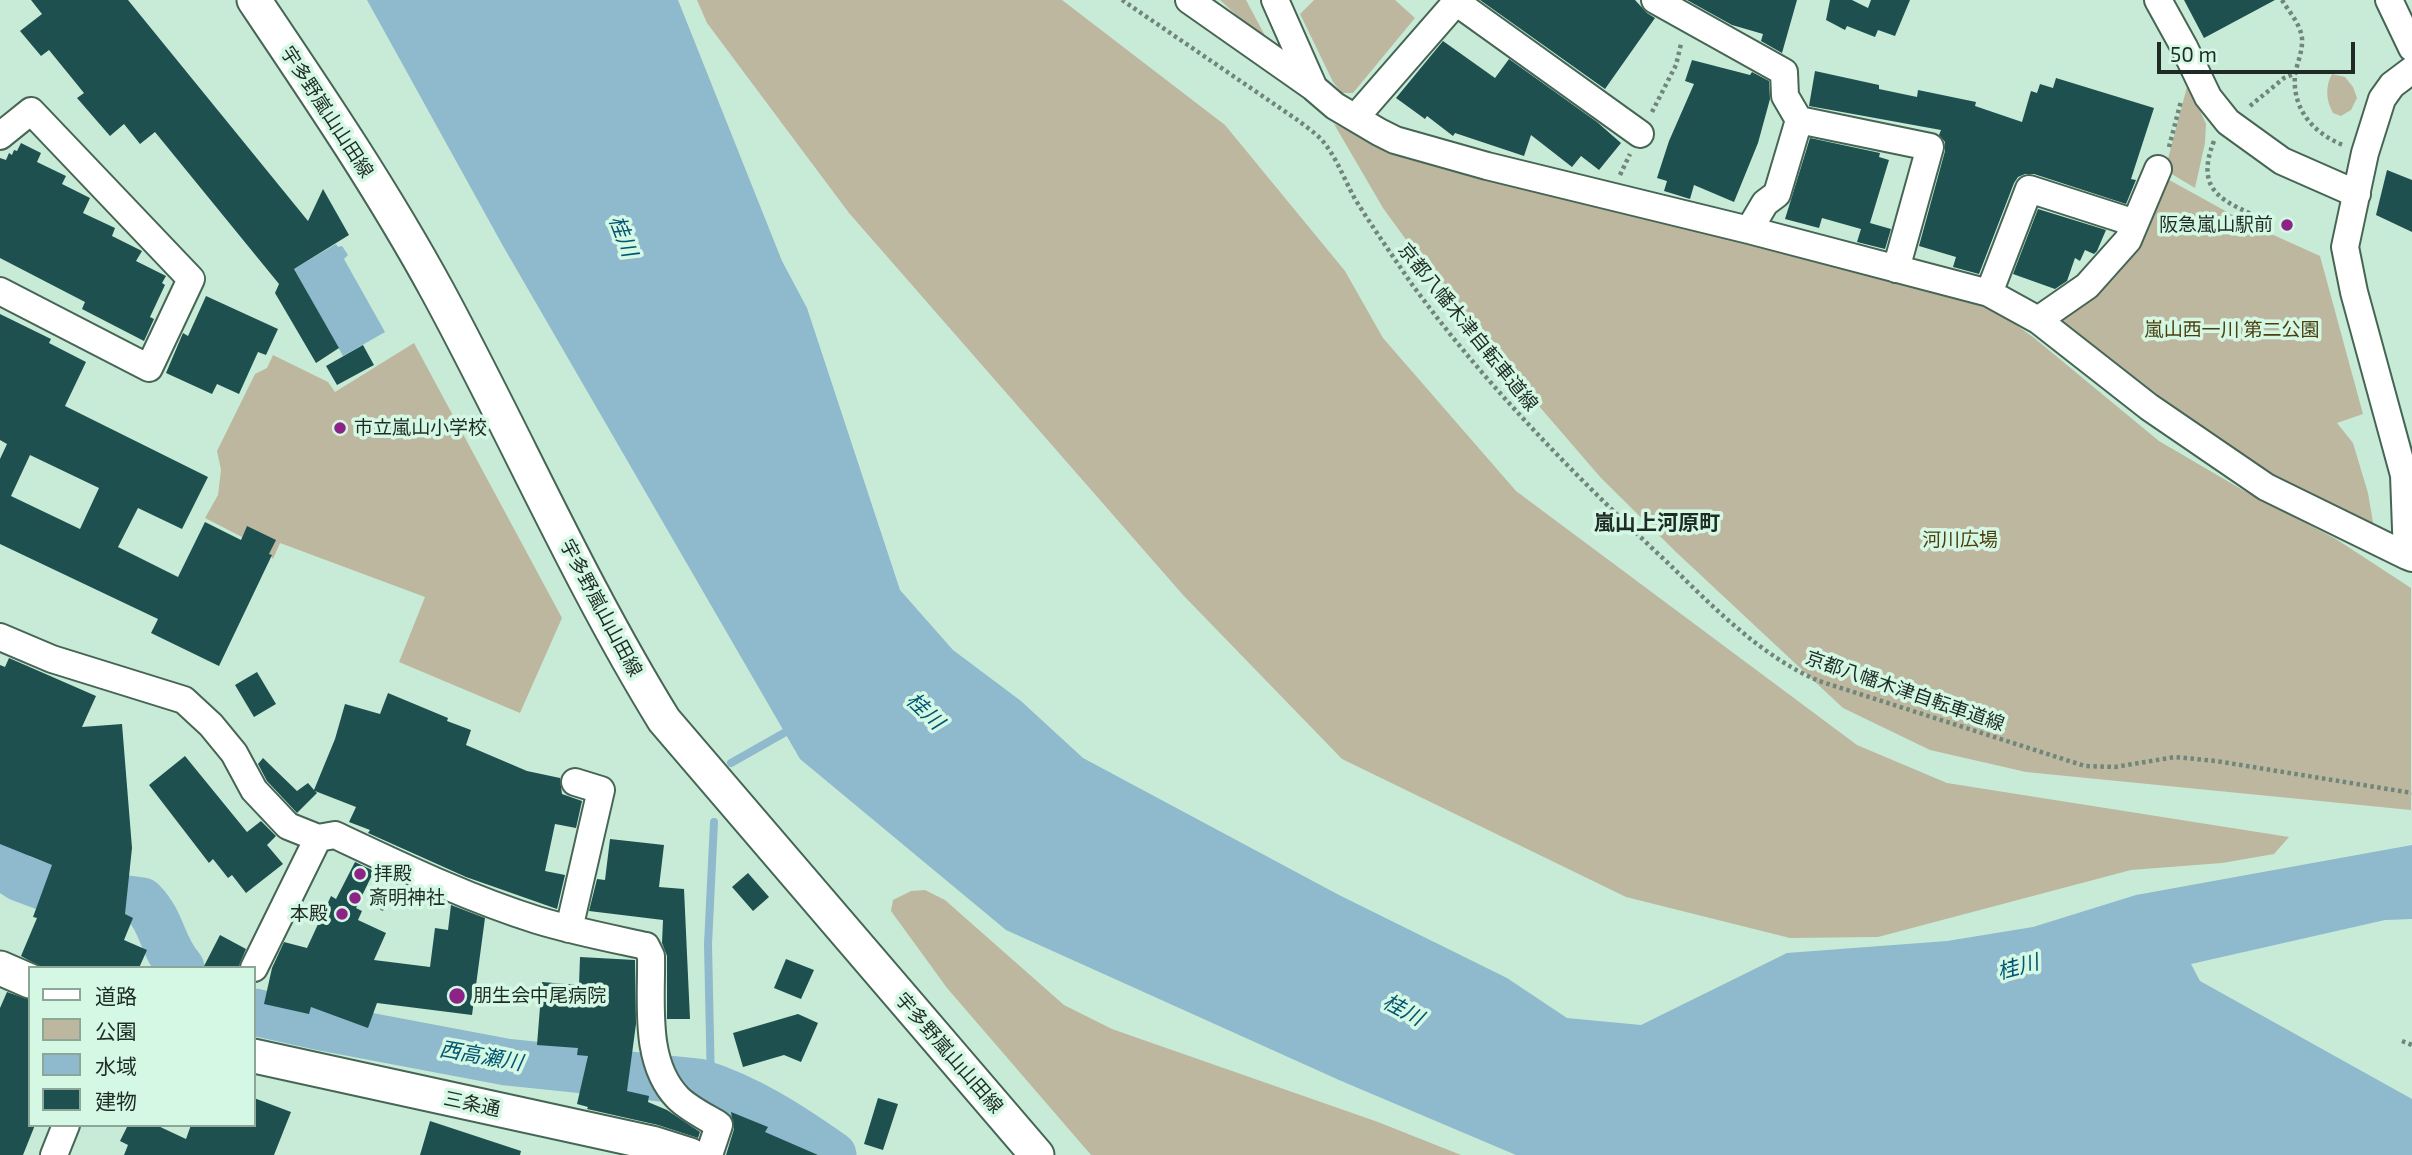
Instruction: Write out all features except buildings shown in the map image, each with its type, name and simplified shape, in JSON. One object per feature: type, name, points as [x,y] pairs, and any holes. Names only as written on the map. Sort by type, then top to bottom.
[{"type":"main road","name":"宇多野嵐山山田線","points":[[254,0],[344,133],[438,291],[624,654],[664,720],[1037,1155]]},
{"type":"main road","points":[[0,968],[28,980]]},
{"type":"main road","name":"三条通","points":[[256,1056],[652,1143],[690,1155]]},
{"type":"street","points":[[1189,0],[1314,88],[1335,106],[1395,140],[1474,163],[1749,230],[1989,293],[2038,320],[2149,407],[2266,487],[2410,557]]},
{"type":"street","points":[[1275,0],[1314,88]]},
{"type":"street","points":[[1655,0],[1690,10],[1784,72],[1785,96],[1799,120],[1777,194],[1765,204],[1749,230]]},
{"type":"street","points":[[2158,0],[2208,97],[2228,122],[2281,161],[2357,194]]},
{"type":"street","points":[[2389,0],[2412,48]]},
{"type":"street","points":[[1355,118],[1457,1],[1640,134]]},
{"type":"street","points":[[2410,557],[2404,475],[2354,292],[2345,247],[2365,153],[2382,99],[2392,85],[2412,70]]},
{"type":"street","points":[[0,136],[31,111],[191,279],[149,368],[0,291]]},
{"type":"street","points":[[1799,120],[1930,147],[1896,269]]},
{"type":"street","points":[[2038,320],[2087,286],[2128,240],[2158,169]]},
{"type":"street","points":[[1989,293],[2029,189],[2135,223]]},
{"type":"street","points":[[0,637],[52,659],[184,700],[211,725],[234,753],[254,790],[288,826],[318,838],[335,835],[430,880],[535,919],[646,946],[651,956],[653,1045],[666,1079],[679,1099],[719,1125],[709,1155]]},
{"type":"street","points":[[569,929],[601,790],[575,782]]},
{"type":"street","points":[[255,966],[318,838]]},
{"type":"street","points":[[54,1155],[65,1127]]},
{"type":"path","name":"京都八幡木津自転車道線","points":[[1122,0],[1320,138],[1390,252],[1423,299],[1502,396],[1586,485],[1676,572],[1752,638],[1787,664],[1819,681],[2085,766],[2115,767],[2175,757],[2216,761],[2412,793]]},
{"type":"path","points":[[2282,0],[2297,22],[2302,35],[2296,74],[2297,98],[2307,121],[2326,137],[2350,148]]},
{"type":"path","points":[[2158,169],[2165,158],[2193,64]]},
{"type":"path","points":[[2241,112],[2284,78],[2296,74]]},
{"type":"path","points":[[2216,137],[2207,167],[2207,178],[2213,192],[2227,202],[2267,221]]},
{"type":"path","points":[[374,904],[385,909]]},
{"type":"path","points":[[2402,1041],[2412,1045]]},
{"type":"green space","points":[[697,0],[1062,0],[1225,125],[1345,271],[1383,338],[1516,491],[1857,745],[1947,783],[2289,837],[2274,854],[2222,863],[2131,870],[1878,937],[1790,938],[1626,897],[1342,759],[1183,595],[849,213],[707,23]]},
{"type":"green space","points":[[1220,0],[1246,0],[1271,47]]},
{"type":"green space","points":[[1314,0],[1395,0],[1415,18],[1353,93],[1342,93],[1333,82],[1300,14]]},
{"type":"green space","points":[[2332,74],[2345,77],[2357,98],[2351,110],[2341,116],[2333,113],[2328,99],[2327,88]]},
{"type":"green space","points":[[2188,83],[2206,124],[2205,143],[2195,188],[2165,170]]},
{"type":"green space","name":"河川広場","points":[[1334,124],[1379,144],[1925,287],[1995,310],[2033,337],[2159,441],[2241,489],[2336,539],[2411,588],[2411,810],[2026,772],[1930,750],[1843,708],[1601,478],[1463,318],[1383,208]]},
{"type":"green space","name":"嵐山西一川 第二公園","points":[[2162,176],[2249,224],[2320,256],[2363,414],[2337,423],[2353,443],[2368,493],[2374,528],[2278,485],[2047,322]]},
{"type":"green space","points":[[414,343],[562,618],[520,713],[399,662],[425,597],[280,543],[273,559],[269,554],[275,541],[247,527],[242,537],[205,518],[218,495],[221,470],[217,451],[255,374],[267,368],[273,355],[328,382],[335,392]]},
{"type":"green space","points":[[925,890],[945,900],[1064,1005],[1112,1029],[1378,1122],[1461,1155],[1091,1155],[947,988],[891,911],[893,900],[911,891]]},
{"type":"water","name":"桂川","points":[[367,0],[678,0],[782,261],[807,308],[900,590],[953,650],[1021,701],[1083,758],[1339,895],[1507,978],[1567,1018],[1641,1025],[1787,953],[1947,941],[2033,927],[2136,895],[2412,845],[2412,919],[2385,920],[2191,964],[2200,981],[2412,1099],[2412,1155],[1516,1155],[1339,1080],[1006,930],[800,759],[503,246]]},
{"type":"water","points":[[336,244],[338,247],[342,246],[348,255],[344,259],[385,332],[343,356],[294,269]]},
{"type":"waterway","name":"西高瀬川","points":[[731,763],[784,733]]},
{"type":"waterway","name":"西高瀬川","points":[[711,1086],[708,944],[714,822]]},
{"type":"waterway","name":"西高瀬川","points":[[0,865],[20,878],[44,887],[142,901],[154,917],[180,966]]},
{"type":"waterway","name":"西高瀬川","points":[[256,1012],[506,1062],[698,1082],[717,1088],[768,1113],[833,1155]]},
{"type":"place","name":"阪急嵐山駅前","points":[[2287,225]]},
{"type":"place","name":"市立嵐山小学校","points":[[340,428]]},
{"type":"place","name":"拝殿","points":[[360,874]]},
{"type":"place","name":"斎明神社","points":[[355,898]]},
{"type":"place","name":"本殿","points":[[342,914]]},
{"type":"place","name":"朋生会中尾病院","points":[[457,996]]},
{"type":"district","name":"嵐山上河原町","points":[[1657,523]]}]
